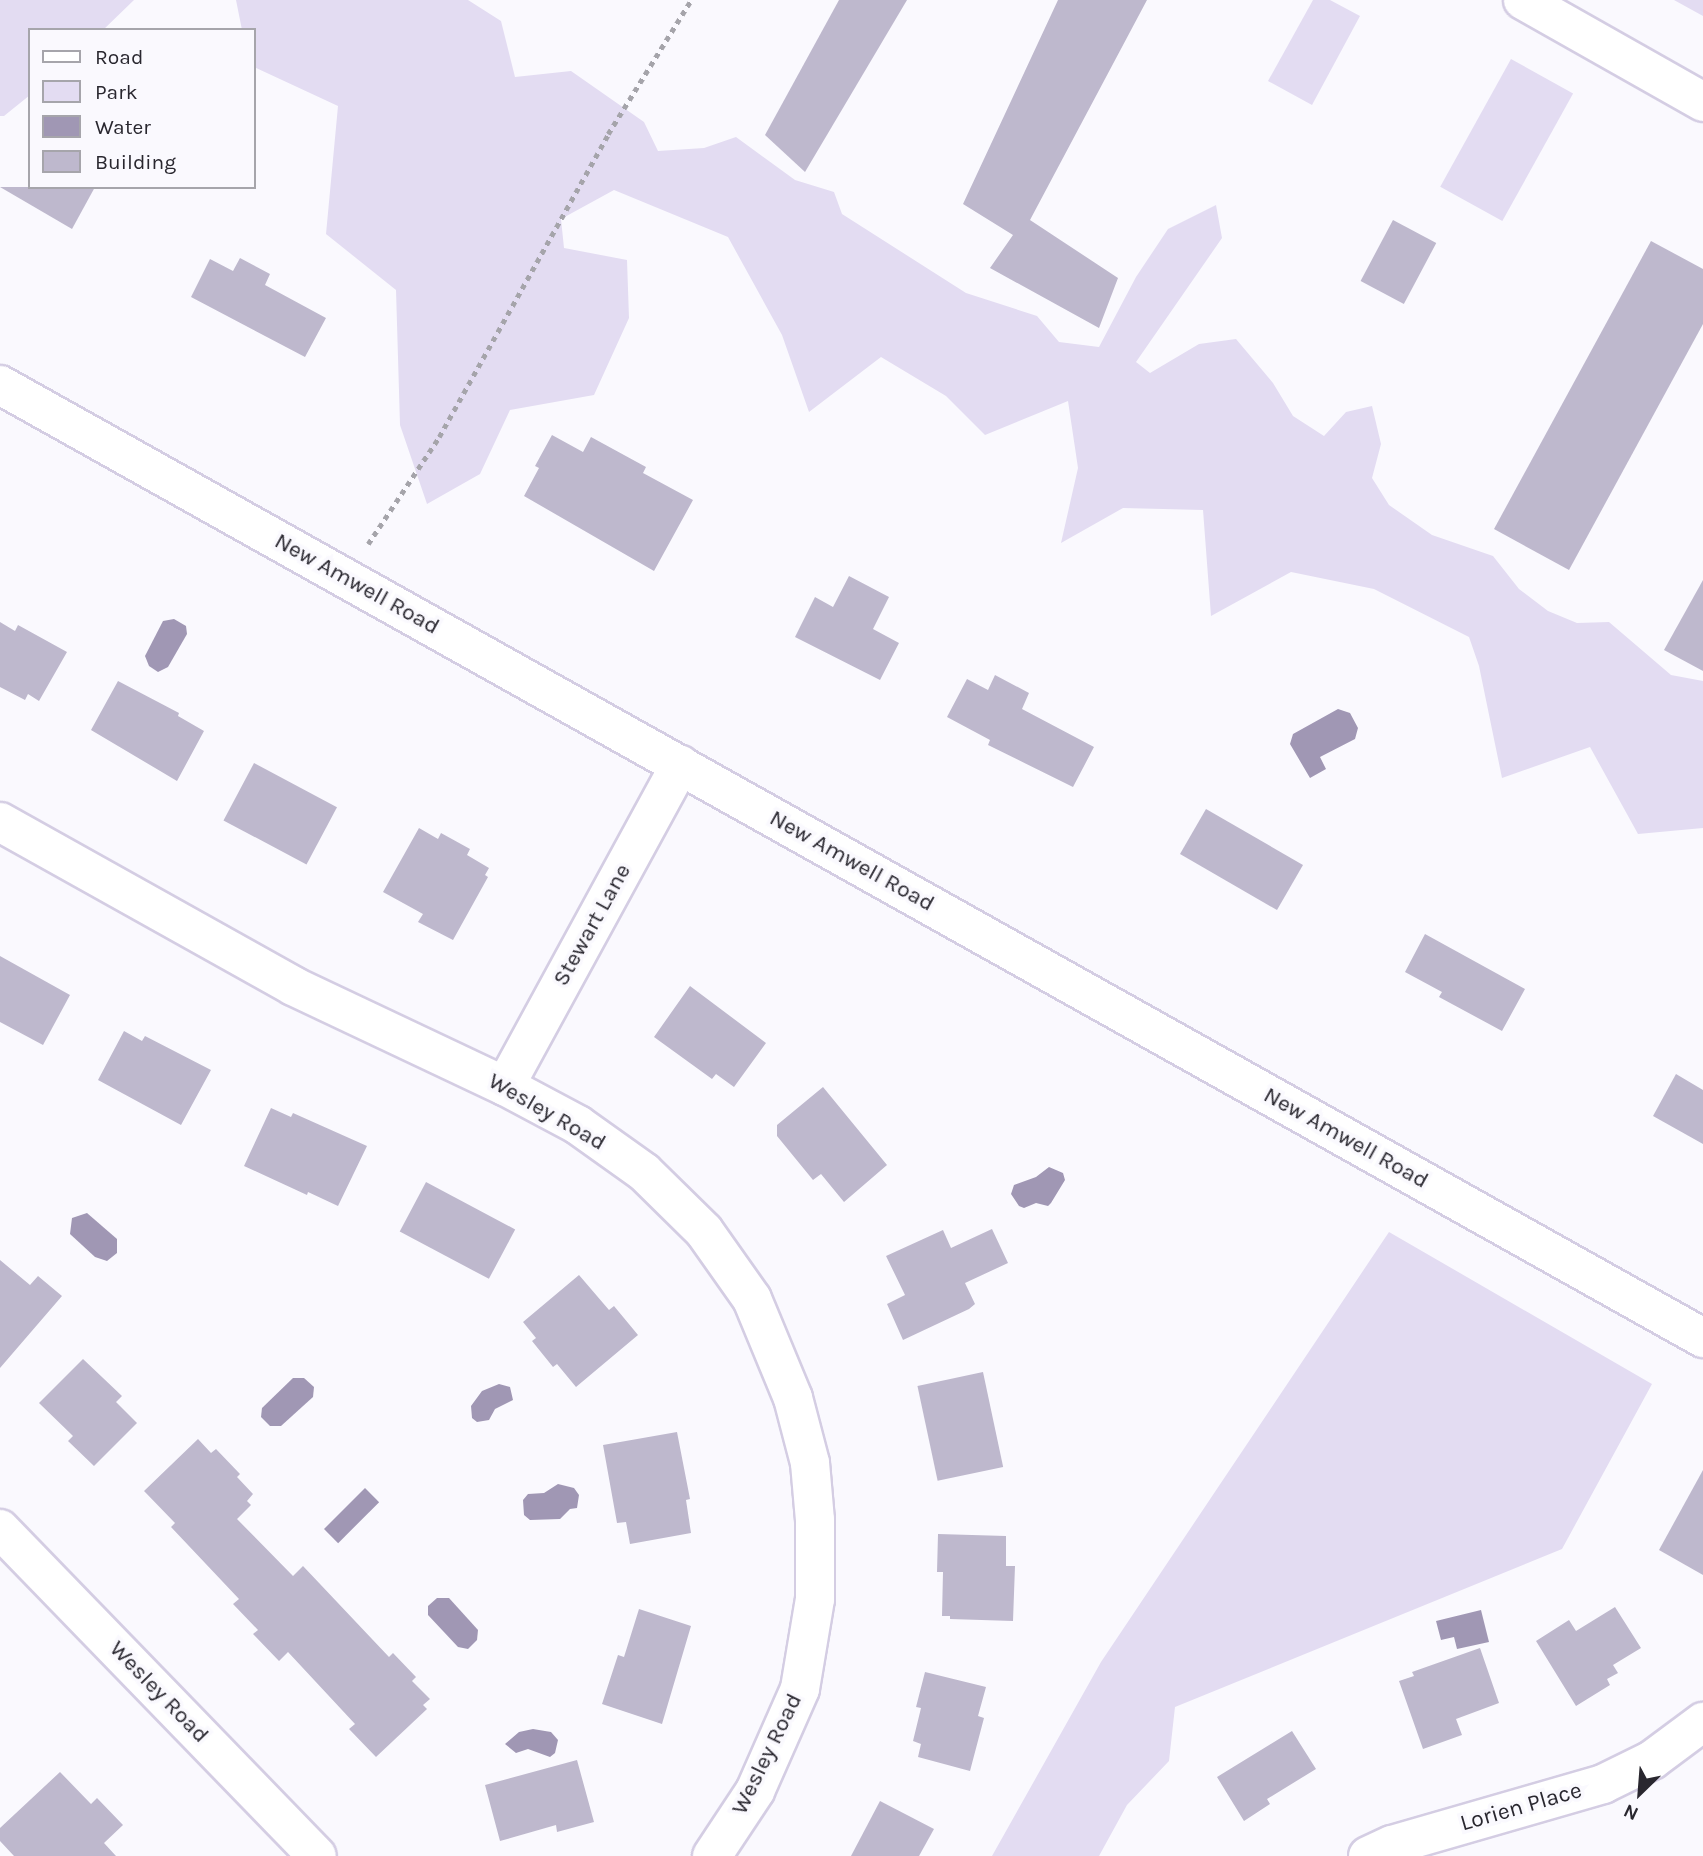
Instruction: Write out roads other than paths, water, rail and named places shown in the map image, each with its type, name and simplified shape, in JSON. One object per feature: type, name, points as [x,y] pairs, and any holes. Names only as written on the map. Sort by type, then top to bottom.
[{"type":"street","points":[[1523,0],[1703,102]]},
{"type":"street","name":"New Amwell Road","points":[[0,385],[1703,1338]]},
{"type":"street","name":"Stewart Lane","points":[[505,1086],[680,765]]},
{"type":"street","name":"Wesley Road","points":[[0,822],[293,986],[505,1086],[578,1125],[633,1164],[704,1231],[752,1299],[797,1411],[810,1463],[815,1520],[815,1600],[800,1689],[755,1791],[712,1856]]},
{"type":"street","name":"Wesley Road","points":[[0,1529],[317,1856]]},
{"type":"street","name":"Lorien Place","points":[[1368,1856],[1392,1845],[1604,1784],[1652,1760],[1703,1722]]},
{"type":"water","points":[[174,619],[186,626],[187,634],[168,667],[158,672],[149,666],[145,656],[163,621]]},
{"type":"water","points":[[1338,709],[1350,713],[1358,728],[1355,739],[1320,757],[1326,769],[1310,778],[1290,744],[1293,734]]},
{"type":"water","points":[[1049,1167],[1063,1173],[1065,1180],[1051,1203],[1048,1206],[1036,1203],[1024,1208],[1019,1206],[1011,1194],[1014,1185],[1036,1177]]},
{"type":"water","points":[[87,1213],[117,1239],[117,1253],[107,1261],[95,1257],[70,1234],[72,1218]]},
{"type":"water","points":[[293,1378],[304,1378],[314,1387],[313,1397],[281,1426],[270,1426],[261,1417],[262,1408]]},
{"type":"water","points":[[499,1384],[510,1387],[513,1400],[495,1409],[489,1420],[477,1422],[472,1418],[471,1406],[482,1391]]},
{"type":"water","points":[[558,1484],[574,1488],[579,1495],[577,1508],[570,1509],[560,1519],[530,1520],[524,1515],[523,1500],[528,1494],[544,1493]]},
{"type":"water","points":[[365,1488],[379,1502],[338,1543],[324,1529]]},
{"type":"water","points":[[437,1598],[449,1598],[478,1630],[477,1640],[468,1649],[458,1647],[428,1615],[428,1606]]},
{"type":"water","points":[[1481,1610],[1489,1642],[1457,1649],[1454,1637],[1441,1640],[1436,1621]]},
{"type":"water","points":[[533,1729],[551,1732],[558,1740],[555,1753],[550,1757],[528,1749],[516,1753],[505,1744],[519,1732]]}]
